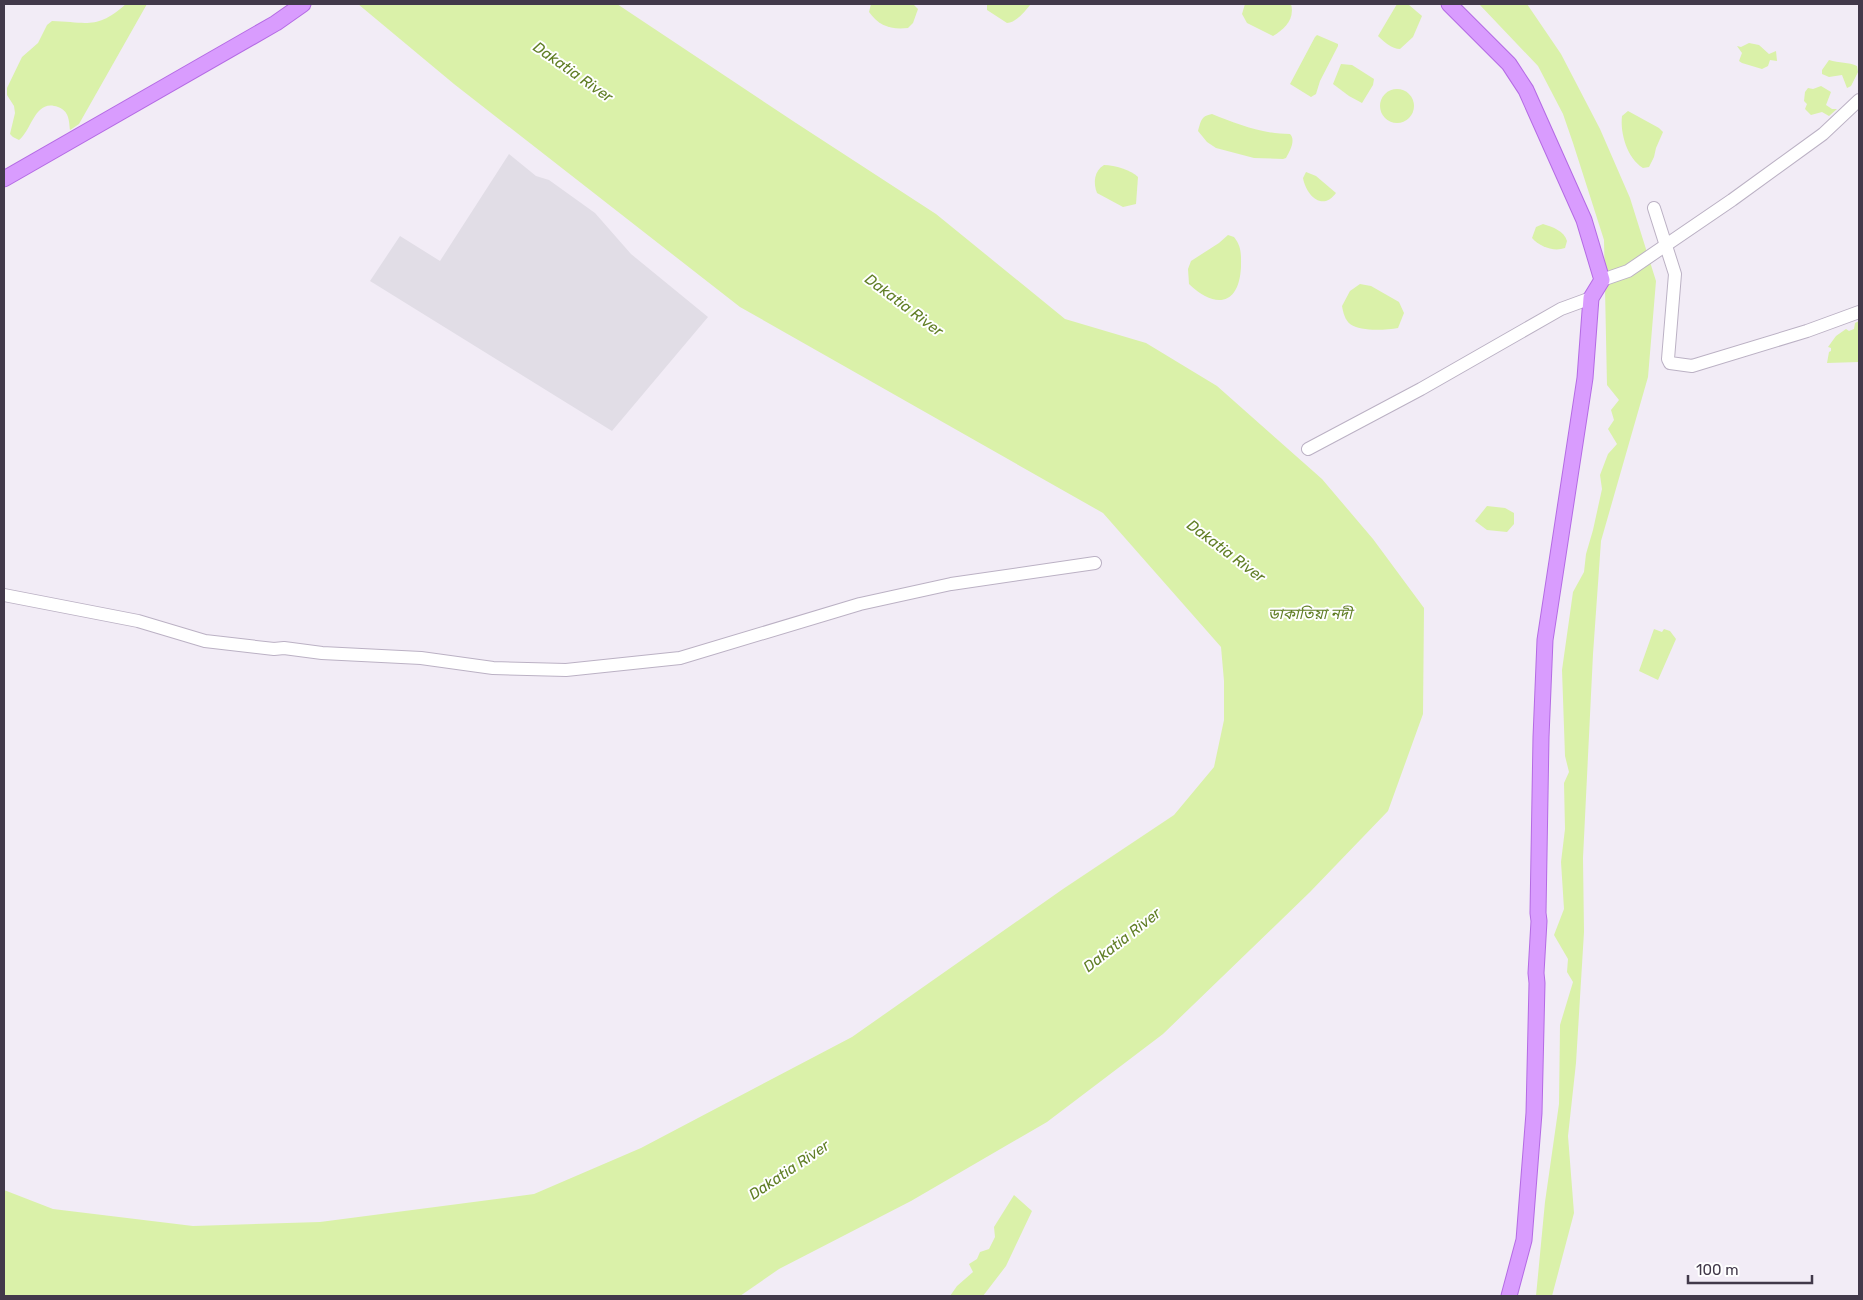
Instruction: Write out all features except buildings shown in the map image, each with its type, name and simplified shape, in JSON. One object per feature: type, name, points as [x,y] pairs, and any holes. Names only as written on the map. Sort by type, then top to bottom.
[{"type":"main road","points":[[4,180],[276,23],[303,4]]},
{"type":"main road","points":[[1449,4],[1509,64],[1526,90],[1584,220],[1602,280],[1592,298],[1585,378],[1545,640],[1541,737],[1539,921],[1536,973],[1538,983],[1534,1113],[1524,1240],[1508,1296]]},
{"type":"street","points":[[1602,280],[1628,271],[1732,200],[1823,134],[1859,100]]},
{"type":"street","points":[[1654,208],[1675,274],[1668,359],[1670,363],[1692,366],[1807,331],[1859,312]]},
{"type":"street","points":[[1308,449],[1421,389],[1561,309],[1592,298]]},
{"type":"street","points":[[4,595],[138,621],[205,641],[274,649],[284,648],[421,658],[493,668],[566,670],[680,658],[860,604],[951,584],[1095,562]]},
{"type":"shaded area","points":[[509,154],[536,176],[549,180],[595,213],[631,254],[708,317],[612,431],[370,281],[400,236],[440,261]]},
{"type":"water","points":[[126,4],[147,4],[79,124],[70,130],[68,116],[64,111],[50,105],[39,111],[19,140],[13,137],[10,134],[15,113],[14,106],[7,95],[7,88],[22,57],[38,43],[47,25],[52,21],[91,23],[99,21],[107,18]]},
{"type":"water","points":[[358,4],[617,4],[936,214],[1065,319],[1146,343],[1217,386],[1322,479],[1373,539],[1424,608],[1423,714],[1388,811],[1310,892],[1163,1034],[1047,1122],[911,1201],[779,1269],[740,1296],[4,1296],[4,1190],[53,1209],[193,1226],[320,1222],[534,1194],[641,1148],[852,1037],[1063,889],[1174,815],[1214,767],[1224,720],[1224,681],[1221,647],[1103,513],[740,307],[454,84]]},
{"type":"water","points":[[871,4],[913,4],[918,9],[913,23],[908,28],[891,28],[881,24],[873,17],[869,12]]},
{"type":"water","points":[[987,4],[1031,4],[1017,18],[1007,23],[987,10]]},
{"type":"water","points":[[1245,4],[1291,4],[1292,14],[1285,27],[1273,36],[1247,23],[1242,14]]},
{"type":"water","points":[[1397,4],[1409,5],[1422,16],[1413,37],[1400,49],[1385,43],[1378,36]]},
{"type":"water","points":[[1479,4],[1527,4],[1561,54],[1600,129],[1630,198],[1656,281],[1648,377],[1601,541],[1593,654],[1583,858],[1584,932],[1576,1063],[1568,1136],[1574,1213],[1552,1296],[1536,1296],[1545,1202],[1559,1104],[1560,1025],[1573,982],[1567,972],[1568,959],[1554,935],[1564,909],[1561,862],[1565,829],[1564,783],[1569,772],[1565,756],[1562,670],[1573,592],[1584,572],[1586,554],[1602,489],[1600,475],[1608,454],[1617,444],[1608,429],[1614,420],[1611,410],[1619,400],[1607,385],[1604,240],[1563,114],[1538,66]]},
{"type":"water","points":[[1317,35],[1338,44],[1338,46],[1320,81],[1316,94],[1311,97],[1290,84]]},
{"type":"water","points":[[1749,43],[1759,45],[1769,54],[1776,51],[1777,61],[1770,60],[1768,66],[1762,69],[1742,63],[1739,61],[1742,53],[1737,46],[1741,47]]},
{"type":"water","points":[[1829,60],[1857,66],[1858,72],[1851,86],[1847,88],[1842,75],[1829,77],[1822,74],[1822,70]]},
{"type":"water","points":[[1341,64],[1352,65],[1374,79],[1373,85],[1362,103],[1333,84]]},
{"type":"water","points":[[1821,86],[1831,92],[1826,105],[1832,109],[1837,109],[1829,116],[1822,112],[1811,115],[1805,109],[1807,104],[1804,101],[1805,92],[1808,88],[1813,89]]},
{"type":"water","points":[[1397,89],[1409,94],[1414,106],[1409,118],[1397,123],[1385,118],[1380,106],[1385,94]]},
{"type":"water","points":[[1628,111],[1663,132],[1649,167],[1643,168],[1637,164],[1626,145],[1622,130],[1622,116]]},
{"type":"water","points":[[1212,114],[1240,125],[1280,134],[1290,134],[1292,136],[1291,149],[1286,158],[1283,159],[1254,158],[1216,148],[1207,142],[1198,131],[1204,118]]},
{"type":"water","points":[[1104,165],[1122,168],[1138,177],[1136,204],[1123,207],[1097,193],[1095,185],[1096,174]]},
{"type":"water","points":[[1306,172],[1316,176],[1336,193],[1331,199],[1320,201],[1311,195],[1303,178]]},
{"type":"water","points":[[1543,224],[1561,232],[1567,241],[1565,248],[1547,248],[1532,238],[1536,227]]},
{"type":"water","points":[[1228,235],[1234,237],[1240,248],[1241,267],[1239,280],[1236,290],[1231,296],[1224,300],[1216,300],[1199,292],[1189,284],[1188,269],[1191,261]]},
{"type":"water","points":[[1360,284],[1371,286],[1399,302],[1404,313],[1398,328],[1367,329],[1355,327],[1348,322],[1342,306],[1350,291]]},
{"type":"water","points":[[1859,321],[1859,362],[1827,363],[1829,352],[1831,351],[1831,348],[1828,347],[1836,336],[1846,329],[1849,331],[1854,329],[1855,323]]},
{"type":"water","points":[[1487,506],[1505,508],[1514,513],[1514,524],[1507,532],[1487,530],[1475,521]]},
{"type":"water","points":[[1654,629],[1662,632],[1664,629],[1670,631],[1676,639],[1658,680],[1639,671]]},
{"type":"water","points":[[1014,1195],[1032,1211],[1006,1266],[983,1296],[950,1296],[957,1286],[973,1272],[969,1264],[977,1259],[980,1252],[989,1249],[995,1237],[994,1227]]},
{"type":"water label","name":"Dakatia River","points":[[573,72]]},
{"type":"water label","name":"Dakatia River","points":[[904,305]]},
{"type":"water label","name":"Dakatia River","points":[[1226,551]]},
{"type":"water label","name":"ডাকাতিয়া নদী","points":[[1310,614]]},
{"type":"water label","name":"Dakatia River","points":[[1122,940]]},
{"type":"water label","name":"Dakatia River","points":[[789,1170]]}]
